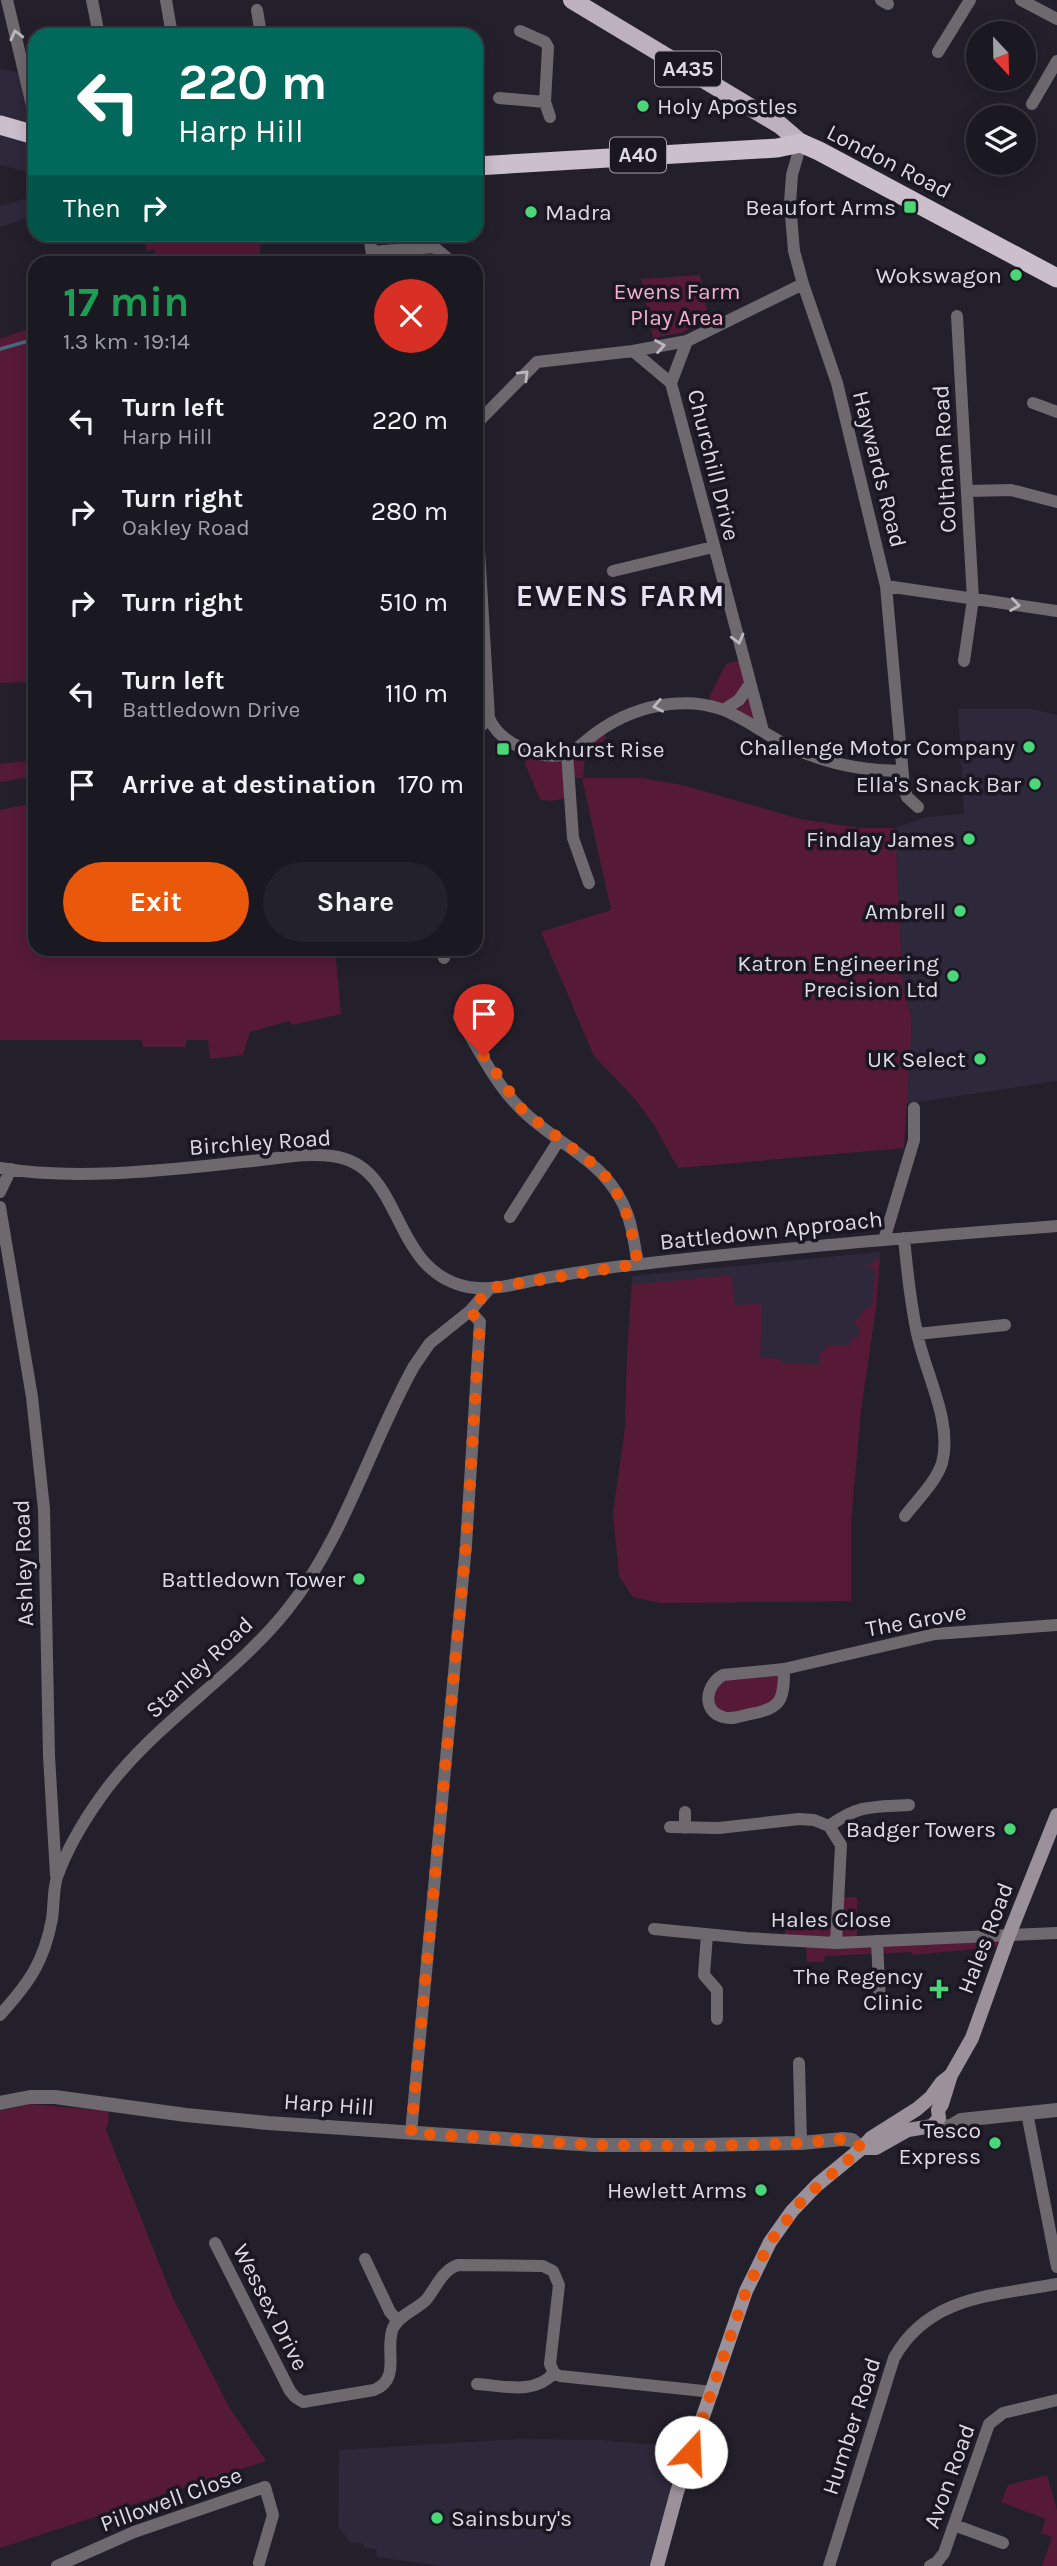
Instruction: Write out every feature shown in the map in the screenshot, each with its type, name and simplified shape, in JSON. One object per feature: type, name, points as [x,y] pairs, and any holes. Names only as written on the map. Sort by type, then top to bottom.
[{"type":"highway","points":[[0,125],[28,127]]},
{"type":"highway","name":"London Road","points":[[483,166],[777,148],[800,143],[1057,278]]},
{"type":"main road","name":"A435","points":[[580,2],[780,125],[800,143]]},
{"type":"main road","name":"Hales Road","points":[[938,2110],[951,2076],[972,2038],[1009,1935],[1057,1815]]},
{"type":"main road","name":"Hales Road","points":[[657,2566],[677,2493],[746,2291],[770,2242],[804,2198],[871,2138],[920,2107],[942,2082],[951,2076]]},
{"type":"main road","points":[[862,2148],[876,2148],[908,2130],[927,2127],[937,2121],[938,2110],[933,2105],[920,2107],[916,2120],[927,2127]]},
{"type":"street","points":[[7,0],[28,100]]},
{"type":"street","points":[[92,0],[98,28]]},
{"type":"street","points":[[166,0],[171,28]]},
{"type":"street","points":[[938,52],[970,0]]},
{"type":"street","points":[[1021,0],[1057,19]]},
{"type":"street","points":[[257,10],[260,28]]},
{"type":"street","points":[[520,31],[545,42],[548,47],[545,102],[550,117]]},
{"type":"street","points":[[1032,104],[1057,61]]},
{"type":"street","points":[[499,99],[545,102]]},
{"type":"street","name":"Haywards Road","points":[[800,143],[792,175],[790,226],[794,251],[837,383],[886,586],[905,792],[918,807]]},
{"type":"street","points":[[378,256],[434,247],[445,256]]},
{"type":"street","points":[[483,417],[537,362],[634,351],[687,341],[803,284]]},
{"type":"street","name":"Coltham Road","points":[[957,316],[973,598],[964,661]]},
{"type":"street","name":"Churchill Drive","points":[[687,341],[671,383],[763,731]]},
{"type":"street","points":[[634,351],[671,383]]},
{"type":"street","points":[[1032,403],[1057,412]]},
{"type":"street","points":[[967,491],[1011,490],[1057,502]]},
{"type":"street","points":[[613,571],[713,547]]},
{"type":"street","points":[[886,586],[1057,611]]},
{"type":"street","points":[[483,617],[489,718],[498,734],[511,744],[547,754],[567,753],[578,748],[609,724],[644,709],[682,703],[725,709],[804,752],[833,763],[863,769],[902,771]]},
{"type":"street","points":[[725,709],[739,700],[750,684]]},
{"type":"street","points":[[483,724],[489,718]]},
{"type":"street","points":[[567,753],[573,838],[589,883]]},
{"type":"street","points":[[459,1017],[523,1111],[586,1158],[612,1183],[629,1219],[638,1264]]},
{"type":"street","points":[[884,1240],[914,1140],[914,1108]]},
{"type":"street","points":[[510,1217],[559,1140]]},
{"type":"street","name":"Birchley Road","points":[[0,1192],[6,1169],[103,1172],[319,1155],[343,1158],[358,1164],[376,1181],[414,1251],[425,1265],[440,1276],[459,1284],[490,1288]]},
{"type":"street","name":"Ashley Road","points":[[0,1207],[32,1398],[44,1509],[56,1878]]},
{"type":"street","name":"Battledown Approach","points":[[490,1288],[638,1264],[1057,1226]]},
{"type":"street","points":[[904,1238],[908,1286],[917,1334],[926,1370],[940,1403],[943,1450],[937,1474],[905,1516]]},
{"type":"street","name":"Stanley Road","points":[[0,2015],[39,1964],[51,1923],[56,1878],[72,1843],[100,1798],[143,1748],[265,1636],[298,1596],[332,1536],[414,1366],[440,1334],[470,1311],[490,1288]]},
{"type":"street","points":[[411,2133],[466,1545],[480,1322],[470,1311]]},
{"type":"street","points":[[917,1334],[1005,1325]]},
{"type":"street","name":"The Grove","points":[[784,1669],[781,1698],[770,1710],[727,1718],[715,1713],[710,1707],[709,1690],[718,1677],[784,1669],[935,1633],[1057,1625]]},
{"type":"street","points":[[829,1826],[860,1808],[909,1805]]},
{"type":"street","points":[[685,1812],[685,1828]]},
{"type":"street","points":[[670,1828],[719,1828],[799,1819],[814,1820],[829,1826],[841,1845],[836,1943]]},
{"type":"street","points":[[53,1840],[72,1843]]},
{"type":"street","name":"Hales Close","points":[[654,1929],[836,1943],[1057,1933]]},
{"type":"street","points":[[707,1934],[704,1975],[718,1990],[717,2020]]},
{"type":"street","points":[[877,1941],[880,2004]]},
{"type":"street","points":[[799,2063],[801,2143]]},
{"type":"street","name":"Harp Hill","points":[[0,2103],[30,2097],[55,2098],[186,2115],[594,2145],[801,2143],[843,2139],[852,2140],[862,2148]]},
{"type":"street","points":[[938,2110],[961,2120]]},
{"type":"street","points":[[927,2127],[951,2126],[961,2120],[1057,2110]]},
{"type":"street","points":[[1027,2113],[1057,2267]]},
{"type":"street","name":"Wessex Drive","points":[[215,2243],[290,2390],[303,2402],[374,2390],[384,2385],[390,2375],[391,2334],[398,2321]]},
{"type":"street","points":[[365,2259],[390,2312],[398,2321],[426,2300],[453,2266],[543,2266],[552,2271],[559,2285],[550,2364],[554,2373],[560,2376],[713,2392]]},
{"type":"street","name":"Humber Road","points":[[829,2566],[894,2358],[907,2338],[924,2321],[952,2305],[1057,2284]]},
{"type":"street","points":[[477,2384],[530,2388],[542,2384],[554,2373]]},
{"type":"street","name":"Avon Road","points":[[930,2566],[944,2553],[992,2420],[1003,2413],[1057,2400]]},
{"type":"street","name":"Pillowell Close","points":[[57,2566],[134,2532],[265,2487],[273,2515],[262,2565]]},
{"type":"street","points":[[954,2525],[1003,2543]]},
{"type":"shaded area","points":[[0,69],[28,73],[28,172],[0,165]]},
{"type":"shaded area","points":[[28,198],[28,218],[0,227],[0,206]]},
{"type":"shaded area","points":[[958,709],[1032,709],[1057,715],[1057,1081],[906,1104],[912,1018],[903,989],[895,828],[926,817],[964,814]]},
{"type":"shaded area","points":[[880,1252],[851,1522],[851,1601],[660,1603],[633,1597],[619,1576],[613,1514],[625,1428],[632,1276]]},
{"type":"shaded area","points":[[520,2439],[601,2440],[692,2448],[657,2566],[441,2566],[377,2557],[376,2549],[350,2542],[338,2527],[339,2450]]},
{"type":"green space","points":[[145,242],[260,242],[260,256],[156,256],[154,249],[147,251]]},
{"type":"green space","name":"Ewens Farm Play Area","points":[[700,275],[709,320],[680,333],[653,338],[641,279]]},
{"type":"green space","points":[[28,329],[28,682],[0,683],[0,339]]},
{"type":"green space","points":[[744,659],[763,731],[709,705],[710,695],[726,664]]},
{"type":"green space","points":[[602,729],[606,738],[585,756],[583,778],[642,778],[686,786],[800,819],[860,828],[895,828],[903,989],[912,1018],[904,1148],[678,1168],[654,1125],[634,1098],[594,1056],[541,932],[611,910],[582,778],[568,778],[570,798],[548,801],[540,799],[525,764],[528,749],[556,755]]},
{"type":"green space","points":[[28,761],[28,777],[0,782],[0,764]]},
{"type":"green space","points":[[28,804],[28,956],[336,956],[341,1014],[292,1025],[289,1021],[250,1032],[243,1055],[210,1059],[208,1040],[186,1040],[186,1047],[143,1047],[142,1040],[0,1040],[0,810]]},
{"type":"green space","points":[[880,1257],[876,1307],[861,1410],[851,1522],[851,1601],[660,1603],[633,1597],[619,1576],[613,1514],[625,1428],[632,1285],[731,1275],[735,1306],[762,1305],[760,1358],[779,1359],[781,1356],[782,1363],[820,1365],[820,1352],[825,1352],[826,1346],[850,1346],[851,1338],[858,1338],[860,1326],[853,1325],[865,1309],[872,1307],[875,1269],[868,1266]]},
{"type":"green space","points":[[784,1669],[779,1702],[727,1718],[710,1707],[715,1680]]},
{"type":"green space","points":[[839,1897],[857,1897],[857,1941],[1009,1935],[1005,1946],[913,1955],[912,1952],[825,1956],[824,1962],[807,1962],[806,1942],[785,1940],[785,1928],[836,1928]]},
{"type":"green space","points":[[30,2104],[108,2111],[106,2130],[172,2296],[229,2407],[266,2461],[0,2548],[0,2111]]},
{"type":"green space","points":[[1047,2475],[1057,2510],[1057,2566],[1042,2566],[1052,2537],[1041,2533],[1046,2519],[1001,2502],[1008,2485]]},
{"type":"waterway","points":[[0,349],[28,341]]},
{"type":"place","name":"Holy Apostles","points":[[643,106]]},
{"type":"place","name":"Beaufort Arms","points":[[910,207]]},
{"type":"place","name":"Madra","points":[[531,212]]},
{"type":"place","name":"Wokswagon","points":[[1016,275]]},
{"type":"place","name":"Challenge Motor Company","points":[[1029,747]]},
{"type":"place","name":"Oakhurst Rise","points":[[503,749]]},
{"type":"place","name":"Ella's Snack Bar","points":[[1035,784]]},
{"type":"place","name":"Findlay James","points":[[969,839]]},
{"type":"place","name":"Ambrell","points":[[960,911]]},
{"type":"place","name":"Katron Engineering Precision Ltd","points":[[953,976]]},
{"type":"place","name":"UK Select","points":[[980,1059]]},
{"type":"place","name":"Battledown Tower","points":[[359,1579]]},
{"type":"place","name":"Badger Towers","points":[[1010,1829]]},
{"type":"place","name":"The Regency Clinic","points":[[939,1989]]},
{"type":"place","name":"Tesco Express","points":[[995,2143]]},
{"type":"place","name":"Hewlett Arms","points":[[761,2190]]},
{"type":"place","name":"Sainsbury's","points":[[437,2518]]},
{"type":"district","name":"EWENS FARM","points":[[621,596]]},
{"type":"route","points":[[484,1056],[523,1111],[592,1163],[612,1183],[629,1219],[638,1264],[490,1288],[470,1311],[480,1322],[466,1545],[411,2133],[594,2145],[700,2146],[843,2139],[852,2140],[862,2148],[830,2173],[792,2211],[760,2259],[746,2291],[691,2452]]}]
